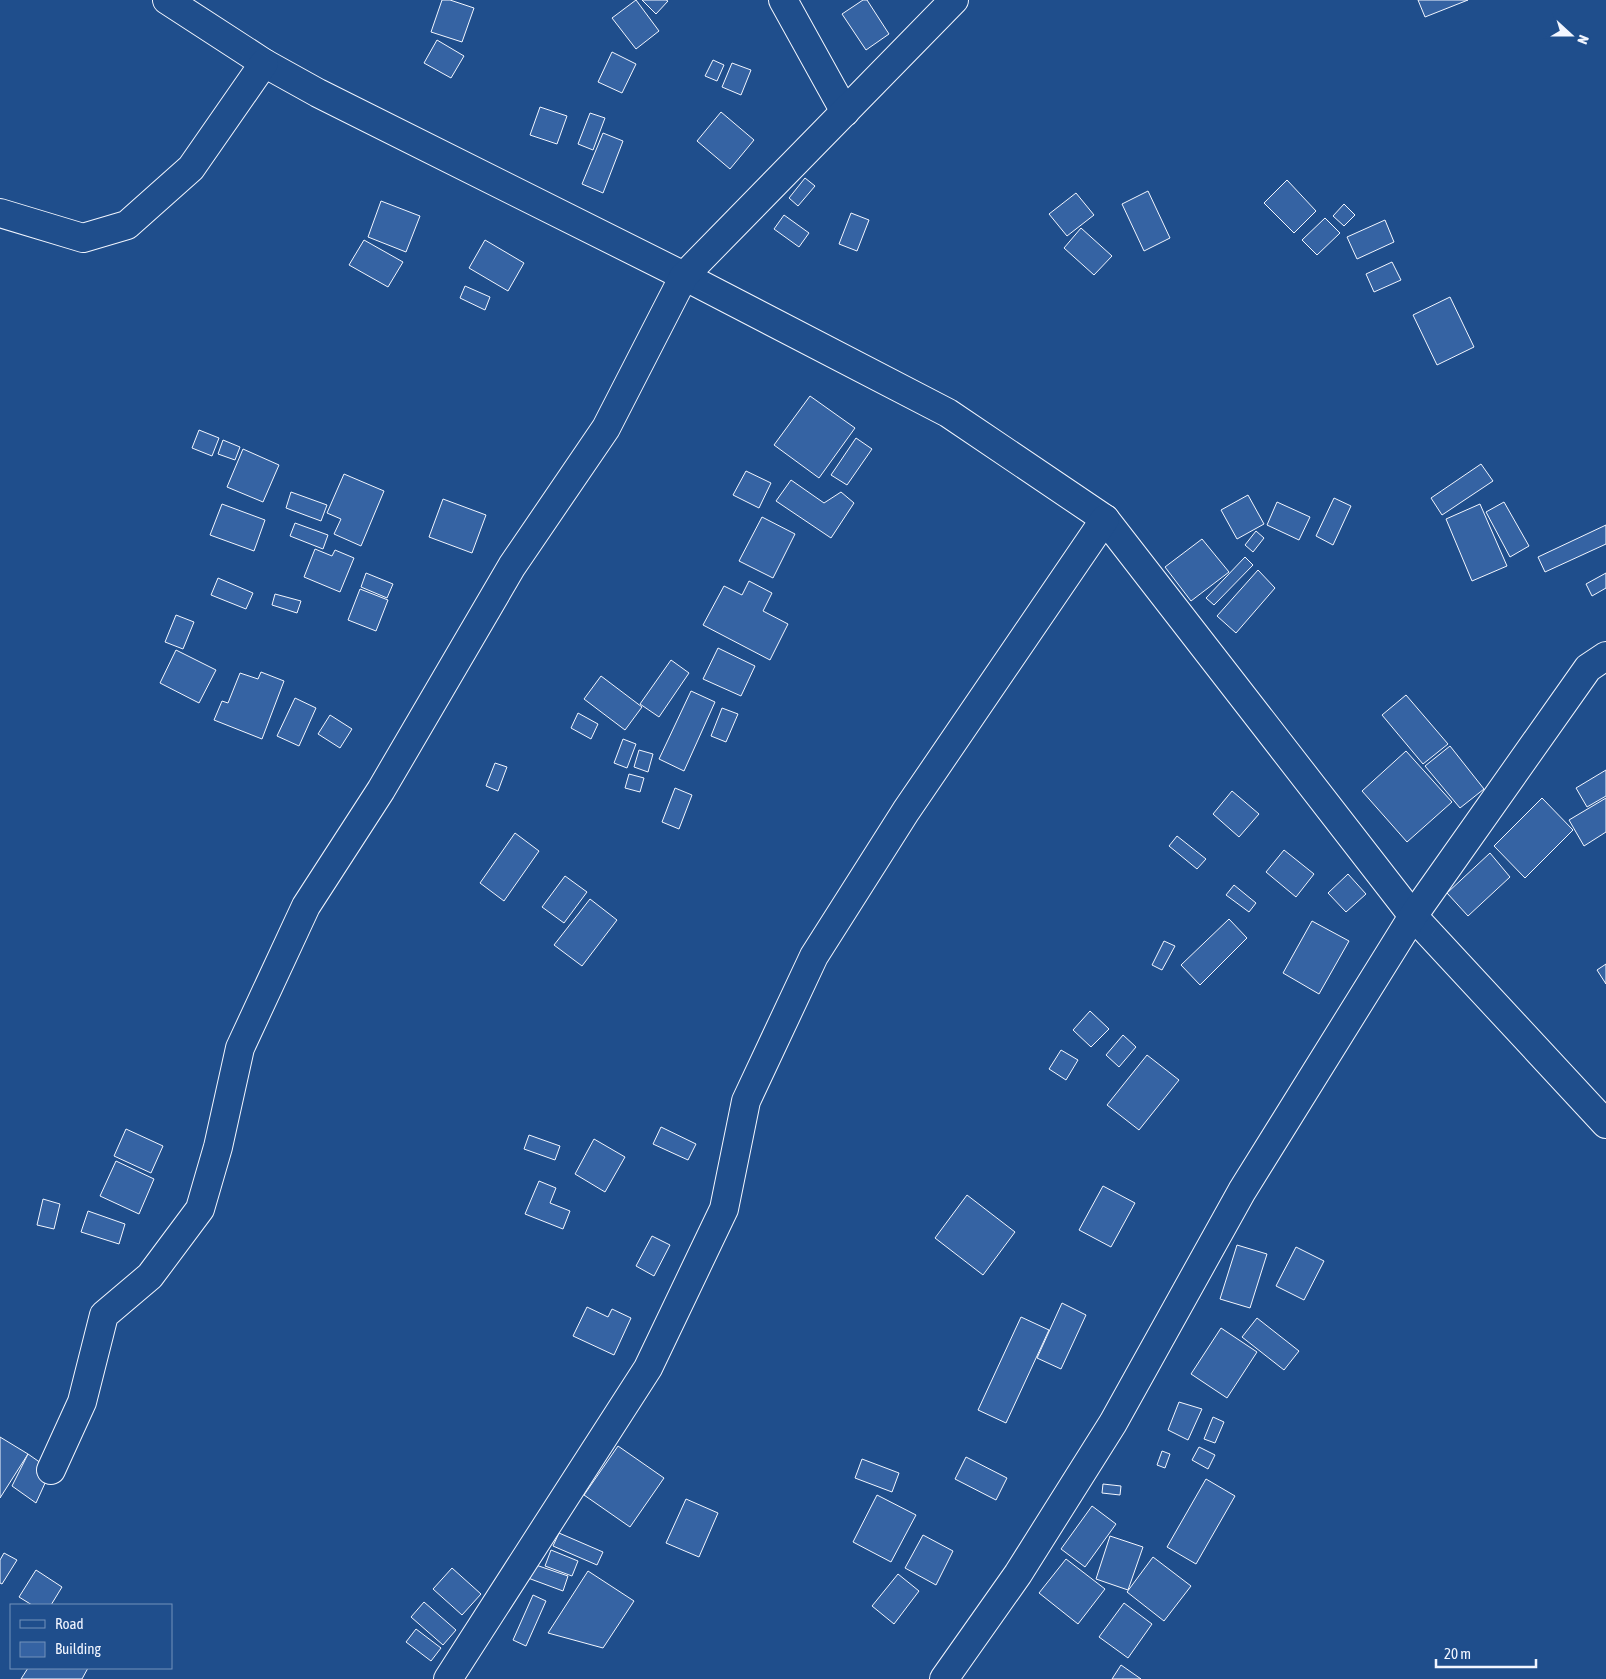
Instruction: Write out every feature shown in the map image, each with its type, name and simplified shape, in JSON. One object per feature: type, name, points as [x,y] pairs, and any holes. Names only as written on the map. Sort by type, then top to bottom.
[{"type":"street","points":[[167,0],[264,63],[318,92],[684,276],[948,413],[1105,519],[1413,916],[1606,1124]]},
{"type":"street","points":[[783,0],[845,112]]},
{"type":"street","points":[[51,1470],[82,1402],[104,1315],[150,1276],[200,1209],[218,1146],[240,1048],[306,906],[381,790],[512,566],[606,428],[684,276],[954,0]]},
{"type":"street","points":[[0,213],[82,238],[127,225],[191,168],[264,63]]},
{"type":"street","points":[[448,1679],[648,1368],[724,1209],[746,1101],[814,956],[906,811],[1105,519]]},
{"type":"street","points":[[944,1679],[1018,1574],[1113,1423],[1242,1191],[1413,916],[1588,668],[1606,656]]},
{"type":"building","points":[[442,0],[450,0],[474,8],[462,42],[431,32]]},
{"type":"building","points":[[636,0],[659,31],[636,49],[612,18]]},
{"type":"building","points":[[642,0],[666,0],[668,1],[656,14]]},
{"type":"building","points":[[863,0],[867,0],[889,34],[866,50],[842,14]]},
{"type":"building","points":[[1418,0],[1468,0],[1425,17]]},
{"type":"building","points":[[437,40],[464,56],[451,78],[424,63]]},
{"type":"building","points":[[612,52],[636,64],[622,93],[598,82]]},
{"type":"building","points":[[713,60],[724,65],[717,81],[705,76]]},
{"type":"building","points":[[732,63],[751,70],[741,95],[722,87]]},
{"type":"building","points":[[540,107],[567,116],[557,144],[530,135]]},
{"type":"building","points":[[721,112],[754,140],[730,169],[697,141]]},
{"type":"building","points":[[590,113],[605,118],[593,150],[578,144]]},
{"type":"building","points":[[603,133],[623,141],[603,193],[582,184]]},
{"type":"building","points":[[805,178],[815,186],[798,206],[789,198]]},
{"type":"building","points":[[1287,180],[1316,211],[1294,233],[1264,203]]},
{"type":"building","points":[[1148,191],[1170,238],[1144,251],[1122,204]]},
{"type":"building","points":[[1076,193],[1094,215],[1067,236],[1049,214]]},
{"type":"building","points":[[381,201],[420,216],[406,252],[368,237]]},
{"type":"building","points":[[1344,204],[1355,215],[1344,226],[1333,216]]},
{"type":"building","points":[[851,213],[869,220],[857,251],[839,244]]},
{"type":"building","points":[[784,215],[809,233],[799,247],[774,229]]},
{"type":"building","points":[[1325,218],[1340,233],[1317,255],[1302,240]]},
{"type":"building","points":[[1385,220],[1394,242],[1357,259],[1347,237]]},
{"type":"building","points":[[1081,228],[1112,256],[1094,275],[1064,248]]},
{"type":"building","points":[[364,240],[403,262],[388,287],[349,265]]},
{"type":"building","points":[[485,240],[524,263],[508,291],[469,268]]},
{"type":"building","points":[[1392,262],[1401,280],[1374,292],[1366,274]]},
{"type":"building","points":[[465,286],[490,297],[485,310],[460,298]]},
{"type":"building","points":[[1450,297],[1474,347],[1437,365],[1413,315]]},
{"type":"building","points":[[810,396],[855,428],[819,478],[774,445]]},
{"type":"building","points":[[199,430],[219,438],[212,456],[192,448]]},
{"type":"building","points":[[856,438],[872,449],[847,485],[831,475]]},
{"type":"building","points":[[223,440],[240,447],[235,460],[218,454]]},
{"type":"building","points":[[243,449],[279,465],[263,502],[227,487]]},
{"type":"building","points":[[1481,464],[1493,481],[1442,515],[1431,498]]},
{"type":"building","points":[[746,471],[771,483],[759,508],[733,495]]},
{"type":"building","points":[[344,474],[384,491],[361,546],[334,534],[341,519],[327,513]]},
{"type":"building","points":[[791,480],[824,503],[841,492],[854,503],[831,538],[776,501]]},
{"type":"building","points":[[291,492],[327,505],[321,521],[286,508]]},
{"type":"building","points":[[1248,495],[1264,524],[1237,539],[1221,510]]},
{"type":"building","points":[[1334,498],[1351,506],[1333,545],[1316,536]]},
{"type":"building","points":[[443,499],[486,515],[472,553],[429,537]]},
{"type":"building","points":[[1277,502],[1310,517],[1299,540],[1267,525]]},
{"type":"building","points":[[1504,502],[1529,546],[1510,557],[1486,512]]},
{"type":"building","points":[[222,504],[265,520],[254,551],[210,535]]},
{"type":"building","points":[[1480,504],[1507,566],[1472,581],[1446,519]]},
{"type":"building","points":[[762,517],[795,534],[773,578],[739,561]]},
{"type":"building","points":[[295,523],[328,535],[323,549],[290,536]]},
{"type":"building","points":[[1606,525],[1606,544],[1545,572],[1538,557]]},
{"type":"building","points":[[1256,531],[1264,538],[1253,552],[1245,545]]},
{"type":"building","points":[[1202,539],[1229,572],[1191,601],[1165,567]]},
{"type":"building","points":[[315,549],[332,556],[335,550],[354,558],[340,592],[304,577]]},
{"type":"building","points":[[1245,557],[1253,565],[1214,605],[1206,598]]},
{"type":"building","points":[[1258,570],[1275,588],[1236,633],[1217,616]]},
{"type":"building","points":[[366,573],[393,584],[387,598],[361,587]]},
{"type":"building","points":[[1606,573],[1606,588],[1592,596],[1586,584]]},
{"type":"building","points":[[218,578],[253,593],[246,609],[211,595]]},
{"type":"building","points":[[749,581],[772,593],[763,611],[788,624],[770,660],[703,625],[724,586],[742,595]]},
{"type":"building","points":[[360,589],[388,600],[376,631],[348,620]]},
{"type":"building","points":[[275,594],[301,601],[297,613],[272,605]]},
{"type":"building","points":[[176,615],[194,622],[183,649],[165,642]]},
{"type":"building","points":[[718,648],[755,666],[741,696],[703,679]]},
{"type":"building","points":[[176,650],[216,670],[199,703],[160,683]]},
{"type":"building","points":[[671,660],[689,673],[659,717],[640,704]]},
{"type":"building","points":[[261,672],[284,681],[262,739],[214,720],[222,701],[228,703],[240,673],[258,679]]},
{"type":"building","points":[[601,676],[642,707],[625,730],[584,699]]},
{"type":"building","points":[[691,691],[715,702],[684,771],[659,759]]},
{"type":"building","points":[[1406,695],[1448,744],[1423,764],[1382,715]]},
{"type":"building","points":[[295,698],[316,708],[299,746],[277,736]]},
{"type":"building","points":[[722,708],[738,714],[726,742],[711,736]]},
{"type":"building","points":[[578,713],[598,724],[591,739],[571,728]]},
{"type":"building","points":[[330,715],[352,729],[340,748],[318,734]]},
{"type":"building","points":[[623,739],[636,744],[627,768],[614,763]]},
{"type":"building","points":[[1450,746],[1484,789],[1460,808],[1425,766]]},
{"type":"building","points":[[639,750],[653,754],[648,772],[634,767]]},
{"type":"building","points":[[1406,751],[1452,802],[1407,842],[1362,791]]},
{"type":"building","points":[[495,763],[507,767],[498,791],[486,786]]},
{"type":"building","points":[[1606,770],[1606,796],[1587,807],[1576,788]]},
{"type":"building","points":[[629,774],[644,778],[640,792],[625,788]]},
{"type":"building","points":[[675,788],[692,795],[679,829],[662,822]]},
{"type":"building","points":[[1232,791],[1259,814],[1239,837],[1213,814]]},
{"type":"building","points":[[1542,798],[1573,830],[1525,878],[1494,846]]},
{"type":"building","points":[[1606,798],[1606,832],[1584,846],[1569,820]]},
{"type":"building","points":[[515,833],[539,851],[504,901],[480,883]]},
{"type":"building","points":[[1177,836],[1206,859],[1197,869],[1169,846]]},
{"type":"building","points":[[1284,850],[1314,874],[1296,897],[1266,872]]},
{"type":"building","points":[[1490,853],[1510,877],[1468,916],[1447,893]]},
{"type":"building","points":[[1348,874],[1366,894],[1346,912],[1328,893]]},
{"type":"building","points":[[565,876],[587,892],[564,923],[542,907]]},
{"type":"building","points":[[1234,885],[1256,903],[1249,912],[1226,895]]},
{"type":"building","points":[[590,899],[617,920],[582,966],[554,945]]},
{"type":"building","points":[[1229,919],[1247,938],[1200,985],[1181,965]]},
{"type":"building","points":[[1312,921],[1349,941],[1319,994],[1283,973]]},
{"type":"building","points":[[1164,941],[1175,946],[1162,970],[1152,965]]},
{"type":"building","points":[[1606,964],[1606,984],[1597,970]]},
{"type":"building","points":[[1090,1011],[1109,1029],[1091,1047],[1073,1030]]},
{"type":"building","points":[[1123,1035],[1136,1047],[1119,1067],[1106,1055]]},
{"type":"building","points":[[1061,1050],[1078,1060],[1066,1080],[1049,1069]]},
{"type":"building","points":[[1147,1055],[1179,1080],[1139,1130],[1107,1105]]},
{"type":"building","points":[[661,1127],[696,1144],[688,1160],[653,1144]]},
{"type":"building","points":[[126,1129],[163,1146],[151,1173],[114,1156]]},
{"type":"building","points":[[529,1135],[560,1146],[555,1160],[524,1149]]},
{"type":"building","points":[[594,1139],[625,1157],[605,1192],[575,1174]]},
{"type":"building","points":[[116,1161],[154,1179],[139,1214],[100,1196]]},
{"type":"building","points":[[539,1181],[556,1188],[550,1203],[570,1211],[563,1229],[525,1214]]},
{"type":"building","points":[[1103,1186],[1135,1203],[1111,1247],[1079,1230]]},
{"type":"building","points":[[967,1195],[1015,1232],[983,1275],[935,1238]]},
{"type":"building","points":[[43,1199],[60,1204],[54,1229],[37,1225]]},
{"type":"building","points":[[88,1211],[125,1224],[119,1244],[81,1232]]},
{"type":"building","points":[[652,1236],[670,1245],[654,1276],[636,1266]]},
{"type":"building","points":[[1237,1245],[1267,1254],[1250,1308],[1220,1299]]},
{"type":"building","points":[[1296,1247],[1324,1261],[1304,1300],[1276,1286]]},
{"type":"building","points":[[1062,1303],[1086,1315],[1061,1369],[1037,1358]]},
{"type":"building","points":[[587,1307],[608,1317],[612,1309],[631,1318],[614,1355],[573,1336]]},
{"type":"building","points":[[1021,1317],[1049,1330],[1006,1423],[978,1410]]},
{"type":"building","points":[[1257,1318],[1299,1351],[1284,1370],[1242,1337]]},
{"type":"building","points":[[1221,1328],[1257,1352],[1227,1398],[1191,1374]]},
{"type":"building","points":[[1179,1402],[1202,1409],[1188,1440],[1168,1430]]},
{"type":"building","points":[[1213,1417],[1224,1422],[1215,1443],[1204,1439]]},
{"type":"building","points":[[0,1437],[28,1454],[0,1498]]},
{"type":"building","points":[[618,1446],[664,1478],[630,1527],[584,1495]]},
{"type":"building","points":[[1199,1447],[1215,1455],[1208,1469],[1192,1460]]},
{"type":"building","points":[[1162,1451],[1170,1454],[1165,1468],[1157,1465]]},
{"type":"building","points":[[28,1454],[51,1470],[36,1503],[12,1486]]},
{"type":"building","points":[[966,1457],[1007,1478],[996,1500],[955,1479]]},
{"type":"building","points":[[862,1459],[899,1473],[892,1492],[855,1478]]},
{"type":"building","points":[[1206,1479],[1235,1496],[1196,1564],[1167,1547]]},
{"type":"building","points":[[1103,1484],[1121,1486],[1120,1495],[1102,1493]]},
{"type":"building","points":[[877,1495],[916,1515],[891,1562],[853,1542]]},
{"type":"building","points":[[686,1499],[718,1513],[699,1557],[666,1543]]},
{"type":"building","points":[[1092,1506],[1116,1524],[1085,1567],[1061,1549]]},
{"type":"building","points":[[559,1533],[603,1552],[597,1565],[553,1546]]},
{"type":"building","points":[[923,1535],[953,1551],[936,1585],[905,1568]]},
{"type":"building","points":[[1110,1536],[1143,1547],[1128,1590],[1096,1579]]},
{"type":"building","points":[[551,1550],[578,1561],[572,1576],[545,1566]]},
{"type":"building","points":[[4,1553],[17,1560],[2,1584],[0,1583],[0,1560]]},
{"type":"building","points":[[1153,1557],[1191,1586],[1164,1621],[1127,1592]]},
{"type":"building","points":[[1066,1559],[1105,1589],[1078,1624],[1039,1593]]},
{"type":"building","points":[[533,1564],[568,1576],[563,1591],[528,1578]]},
{"type":"building","points":[[452,1568],[481,1594],[462,1615],[433,1589]]},
{"type":"building","points":[[36,1570],[62,1587],[52,1604],[30,1604],[19,1597]]},
{"type":"building","points":[[588,1571],[634,1601],[603,1648],[548,1633]]},
{"type":"building","points":[[898,1574],[919,1591],[894,1624],[872,1606]]},
{"type":"building","points":[[533,1595],[546,1601],[526,1646],[513,1640]]},
{"type":"building","points":[[424,1602],[456,1630],[443,1645],[411,1617]]},
{"type":"building","points":[[1124,1603],[1152,1624],[1128,1658],[1099,1637]]},
{"type":"building","points":[[416,1629],[441,1648],[431,1661],[406,1642]]},
{"type":"building","points":[[1121,1665],[1141,1679],[1112,1679]]},
{"type":"building","points":[[27,1669],[87,1669],[82,1679],[21,1679]]}]
